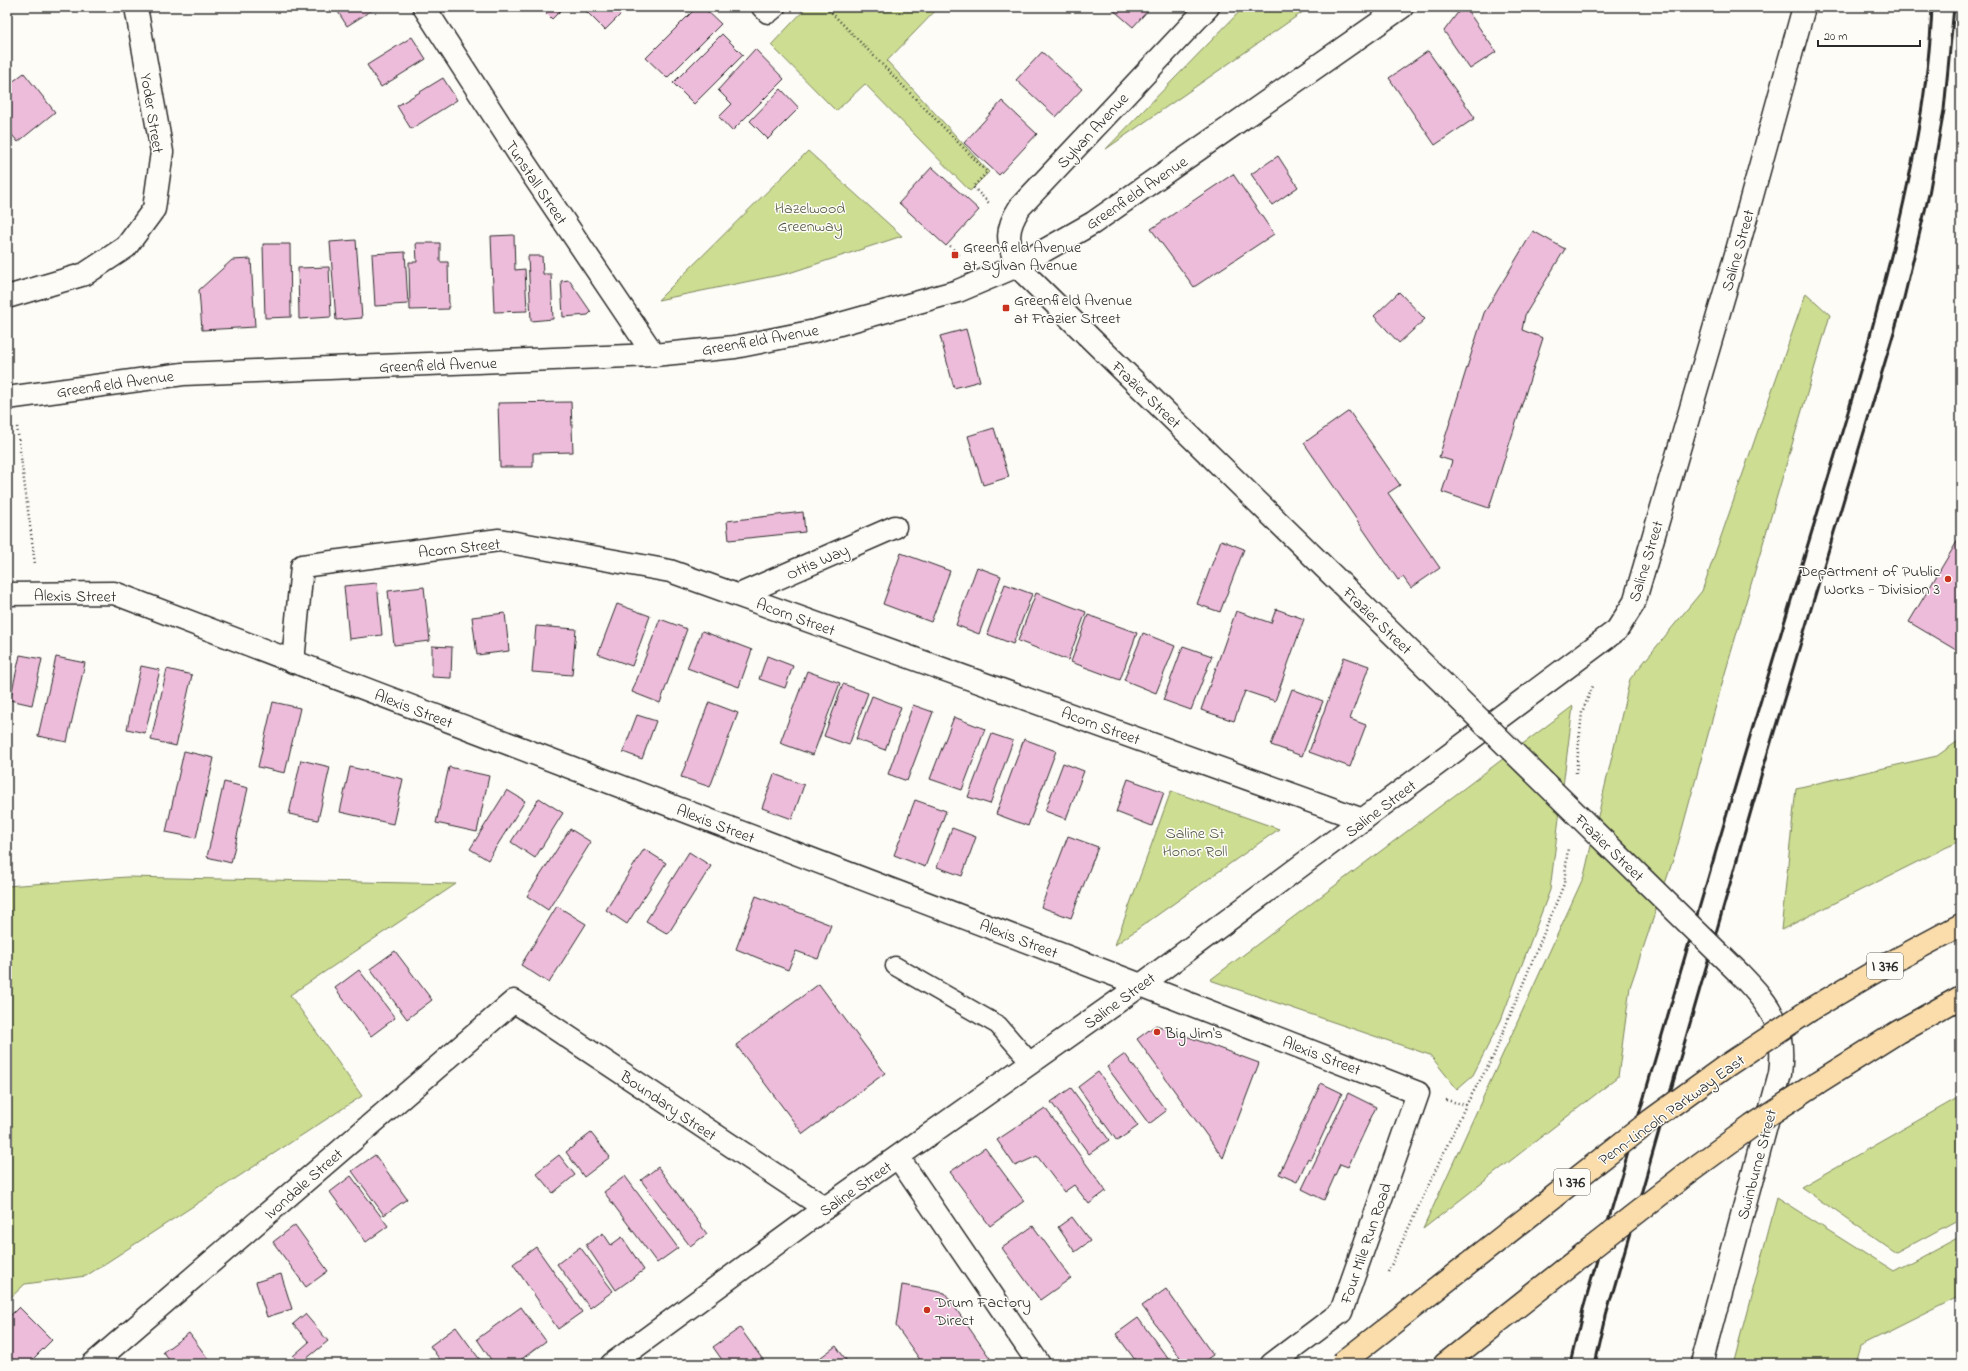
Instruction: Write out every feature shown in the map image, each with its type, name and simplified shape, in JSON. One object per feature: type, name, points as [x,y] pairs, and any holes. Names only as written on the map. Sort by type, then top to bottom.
[{"type":"highway","name":"Penn-Lincoln Parkway East","points":[[1342,1364],[1650,1121],[1726,1066],[1810,1010],[1881,968],[1961,925]]},
{"type":"highway","points":[[1445,1364],[1689,1172],[1752,1126],[1898,1032],[1961,997]]},
{"type":"street","name":"Yoder Street","points":[[7,297],[85,274],[126,247],[154,209],[162,152],[136,7]]},
{"type":"street","name":"Tunstall Street","points":[[424,7],[524,162],[654,354]]},
{"type":"street","name":"Sylvan Avenue","points":[[1017,266],[1011,250],[1008,234],[1011,220],[1020,207],[1208,7]]},
{"type":"street","name":"Greenfield Avenue","points":[[7,398],[183,374],[654,354],[735,347],[815,331],[958,291],[1017,266],[1093,223],[1402,7]]},
{"type":"street","name":"Saline Street","points":[[612,1364],[825,1208],[1141,985],[1617,630],[1634,603],[1736,254],[1804,7]]},
{"type":"street","name":"Frazier Street","points":[[1017,266],[1740,974]]},
{"type":"street","name":"Ottis Way","points":[[739,595],[895,527]]},
{"type":"street","name":"Acorn Street","points":[[293,662],[302,566],[499,540],[670,571],[1363,820]]},
{"type":"street","name":"Alexis Street","points":[[7,594],[114,593],[1141,985],[1418,1093]]},
{"type":"street","name":"Swinburne Street","points":[[1702,1364],[1780,1074],[1783,1052],[1780,1031],[1771,1011],[1758,993],[1740,974]]},
{"type":"street","name":"Boundary Street","points":[[514,1001],[825,1208]]},
{"type":"street","name":"Ivondale Street","points":[[93,1364],[514,1001]]},
{"type":"street","name":"Four Mile Run Road","points":[[1272,1364],[1341,1312],[1418,1093]]},
{"type":"street","points":[[898,1157],[1039,1364]]},
{"type":"lane","points":[[895,966],[998,1024],[1031,1063]]},
{"type":"path","points":[[826,7],[987,172],[973,187],[992,207]]},
{"type":"path","points":[[950,246],[961,257]]},
{"type":"path","points":[[16,422],[38,594]]},
{"type":"path","points":[[1576,774],[1582,712],[1595,681]]},
{"type":"path","points":[[1387,1274],[1466,1106],[1493,1057],[1564,884],[1568,845]]},
{"type":"green space","points":[[807,7],[939,7],[887,61],[989,172],[970,191],[865,84],[836,111],[771,45]]},
{"type":"green space","points":[[1244,7],[1310,7],[1106,149]]},
{"type":"green space","name":"Hazelwood Greenway","points":[[808,151],[902,236],[789,273],[658,300]]},
{"type":"green space","points":[[1806,293],[1830,315],[1723,680],[1676,851],[1630,987],[1618,1077],[1423,1229],[1584,876],[1630,679],[1702,591]]},
{"type":"green space","points":[[1573,706],[1550,890],[1501,1020],[1473,1075],[1457,1089],[1430,1055],[1210,980]]},
{"type":"green space","points":[[1961,739],[1961,840],[1781,930],[1796,788],[1937,756]]},
{"type":"green space","name":"Saline St Honor Roll","points":[[1171,791],[1279,829],[1115,945]]},
{"type":"green space","points":[[127,877],[456,884],[290,995],[362,1096],[86,1276],[25,1284],[7,1301],[7,886]]},
{"type":"green space","points":[[1961,1096],[1961,1218],[1896,1253],[1801,1187]]},
{"type":"green space","points":[[1777,1198],[1894,1272],[1961,1236],[1961,1296],[1861,1346],[1856,1364],[1733,1364]]},
{"type":"building","points":[[335,7],[377,7],[347,26]]},
{"type":"building","points":[[540,7],[564,7],[552,19]]},
{"type":"building","points":[[588,7],[628,7],[605,30],[585,10]]},
{"type":"building","points":[[697,7],[703,7],[721,24],[667,78],[646,58]]},
{"type":"building","points":[[1110,7],[1151,7],[1133,27]]},
{"type":"building","points":[[1462,7],[1465,7],[1496,52],[1470,69],[1444,31]]},
{"type":"building","points":[[722,34],[743,55],[694,104],[673,83]]},
{"type":"building","points":[[412,37],[426,59],[381,87],[367,65]]},
{"type":"building","points":[[755,49],[784,79],[732,131],[719,117],[732,104],[718,90]]},
{"type":"building","points":[[1428,51],[1475,118],[1435,145],[1389,78]]},
{"type":"building","points":[[1042,52],[1082,89],[1056,117],[1016,80]]},
{"type":"building","points":[[24,73],[55,112],[18,142],[7,129],[7,86]]},
{"type":"building","points":[[443,78],[457,100],[411,129],[397,106]]},
{"type":"building","points":[[781,89],[799,108],[768,139],[750,121]]},
{"type":"building","points":[[1002,101],[1037,134],[999,175],[964,143]]},
{"type":"building","points":[[1278,156],[1298,187],[1272,205],[1251,174]]},
{"type":"building","points":[[932,167],[979,210],[946,246],[899,203]]},
{"type":"building","points":[[1233,174],[1274,234],[1194,287],[1151,229]]},
{"type":"building","points":[[1533,231],[1565,249],[1525,315],[1522,330],[1543,338],[1489,508],[1442,492],[1452,461],[1439,457],[1484,313]]},
{"type":"building","points":[[514,235],[515,270],[525,269],[527,311],[494,312],[491,236]]},
{"type":"building","points":[[356,240],[362,318],[336,320],[330,242]]},
{"type":"building","points":[[416,243],[440,243],[440,262],[448,262],[449,309],[410,310],[409,262],[417,262]]},
{"type":"building","points":[[263,244],[290,244],[291,317],[265,318]]},
{"type":"building","points":[[405,252],[408,304],[375,306],[372,254]]},
{"type":"building","points":[[528,256],[542,256],[543,274],[551,274],[553,319],[531,321]]},
{"type":"building","points":[[251,259],[255,327],[202,330],[199,290],[232,260]]},
{"type":"building","points":[[329,267],[331,317],[299,319],[298,268]]},
{"type":"building","points":[[569,280],[591,312],[588,315],[563,317],[561,281]]},
{"type":"building","points":[[1399,292],[1425,319],[1399,343],[1374,316]]},
{"type":"building","points":[[966,329],[980,381],[954,388],[940,336]]},
{"type":"building","points":[[571,402],[573,452],[533,453],[533,467],[500,467],[498,403]]},
{"type":"building","points":[[1349,411],[1400,485],[1388,493],[1440,568],[1411,588],[1403,577],[1398,580],[1304,443]]},
{"type":"building","points":[[994,428],[1009,477],[983,485],[968,436]]},
{"type":"building","points":[[803,512],[805,532],[729,540],[727,521]]},
{"type":"building","name":"Department of Public Works - Division 3","points":[[1961,535],[1961,653],[1909,622]]},
{"type":"building","points":[[1221,540],[1244,549],[1220,612],[1197,604]]},
{"type":"building","points":[[901,553],[950,571],[931,622],[883,604]]},
{"type":"building","points":[[977,567],[1001,576],[979,634],[956,625]]},
{"type":"building","points":[[377,583],[382,635],[349,639],[344,586]]},
{"type":"building","points":[[1005,584],[1032,594],[1013,644],[987,634]]},
{"type":"building","points":[[424,587],[430,641],[394,645],[388,591]]},
{"type":"building","points":[[1036,593],[1086,612],[1068,660],[1018,641]]},
{"type":"building","points":[[617,604],[650,616],[632,666],[598,654]]},
{"type":"building","points":[[1276,609],[1304,619],[1275,701],[1245,691],[1234,721],[1201,710],[1236,611],[1271,623]]},
{"type":"building","points":[[505,613],[509,651],[477,655],[472,617]]},
{"type":"building","points":[[1088,615],[1137,633],[1120,680],[1071,662]]},
{"type":"building","points":[[660,619],[687,629],[660,703],[632,692]]},
{"type":"building","points":[[536,626],[576,629],[572,675],[532,672]]},
{"type":"building","points":[[702,631],[752,650],[739,687],[687,668]]},
{"type":"building","points":[[1143,633],[1175,646],[1156,693],[1124,680]]},
{"type":"building","points":[[432,646],[452,647],[451,678],[432,677]]},
{"type":"building","points":[[1183,646],[1212,656],[1191,710],[1163,700]]},
{"type":"building","points":[[20,655],[42,659],[32,705],[10,700]]},
{"type":"building","points":[[767,656],[793,666],[785,688],[759,679]]},
{"type":"building","points":[[56,657],[85,663],[67,742],[38,736]]},
{"type":"building","points":[[1344,657],[1369,666],[1350,719],[1366,725],[1350,767],[1309,752]]},
{"type":"building","points":[[141,666],[160,670],[145,733],[127,729]]},
{"type":"building","points":[[167,669],[192,675],[176,746],[151,740]]},
{"type":"building","points":[[807,671],[840,683],[813,755],[780,743]]},
{"type":"building","points":[[843,684],[868,693],[849,745],[824,736]]},
{"type":"building","points":[[1292,689],[1323,701],[1302,756],[1271,745]]},
{"type":"building","points":[[872,696],[901,707],[885,750],[856,739]]},
{"type":"building","points":[[273,702],[300,708],[285,773],[258,767]]},
{"type":"building","points":[[709,702],[738,713],[710,787],[681,777]]},
{"type":"building","points":[[913,705],[933,712],[907,781],[888,774]]},
{"type":"building","points":[[637,715],[656,721],[642,759],[623,752]]},
{"type":"building","points":[[954,717],[985,729],[962,790],[930,779]]},
{"type":"building","points":[[992,734],[1013,741],[990,804],[968,797]]},
{"type":"building","points":[[1024,739],[1056,751],[1028,826],[996,814]]},
{"type":"building","points":[[184,751],[214,758],[196,838],[166,832]]},
{"type":"building","points":[[301,760],[330,767],[318,820],[289,814]]},
{"type":"building","points":[[1063,763],[1084,771],[1066,819],[1045,811]]},
{"type":"building","points":[[350,767],[403,779],[393,824],[340,812]]},
{"type":"building","points":[[449,767],[489,776],[477,832],[436,823]]},
{"type":"building","points":[[774,774],[804,785],[792,819],[762,808]]},
{"type":"building","points":[[1128,779],[1164,792],[1152,826],[1116,812]]},
{"type":"building","points":[[224,782],[248,788],[231,863],[207,857]]},
{"type":"building","points":[[507,790],[525,801],[488,860],[470,849]]},
{"type":"building","points":[[539,798],[563,813],[535,858],[511,842]]},
{"type":"building","points":[[915,800],[946,811],[925,867],[894,855]]},
{"type":"building","points":[[952,828],[976,837],[962,876],[937,867]]},
{"type":"building","points":[[570,829],[591,842],[548,910],[527,896]]},
{"type":"building","points":[[1068,836],[1098,847],[1071,918],[1041,907]]},
{"type":"building","points":[[644,849],[666,863],[627,924],[606,910]]},
{"type":"building","points":[[689,852],[711,866],[668,934],[646,921]]},
{"type":"building","points":[[756,896],[831,925],[818,959],[796,951],[788,970],[736,949]]},
{"type":"building","points":[[557,906],[586,924],[549,983],[521,965]]},
{"type":"building","points":[[395,951],[432,1000],[407,1019],[370,969]]},
{"type":"building","points":[[359,970],[395,1018],[371,1036],[335,988]]},
{"type":"building","points":[[819,984],[885,1073],[803,1134],[736,1045]]},
{"type":"building","points":[[1156,1025],[1259,1063],[1223,1158],[1137,1039]]},
{"type":"building","points":[[1125,1054],[1166,1111],[1149,1124],[1107,1067]]},
{"type":"building","points":[[1098,1072],[1138,1126],[1117,1141],[1078,1087]]},
{"type":"building","points":[[1321,1083],[1342,1093],[1311,1160],[1308,1158],[1297,1182],[1279,1174]]},
{"type":"building","points":[[1071,1088],[1109,1140],[1089,1154],[1051,1102]]},
{"type":"building","points":[[1348,1093],[1376,1107],[1348,1167],[1340,1164],[1324,1200],[1302,1189]]},
{"type":"building","points":[[1045,1108],[1106,1191],[1089,1204],[1074,1185],[1064,1192],[1037,1156],[1015,1166],[997,1140]]},
{"type":"building","points":[[591,1133],[610,1157],[584,1177],[566,1152]]},
{"type":"building","points":[[985,1148],[1024,1201],[990,1226],[950,1172]]},
{"type":"building","points":[[375,1155],[407,1199],[384,1215],[352,1171]]},
{"type":"building","points":[[559,1155],[575,1175],[553,1193],[536,1173]]},
{"type":"building","points":[[658,1167],[707,1234],[690,1246],[641,1180]]},
{"type":"building","points":[[351,1176],[388,1226],[366,1242],[330,1192]]},
{"type":"building","points":[[625,1176],[678,1248],[657,1263],[604,1192]]},
{"type":"building","points":[[1072,1217],[1090,1241],[1075,1252],[1058,1227]]},
{"type":"building","points":[[295,1225],[328,1271],[306,1287],[273,1242]]},
{"type":"building","points":[[1033,1226],[1071,1278],[1040,1300],[1002,1248]]},
{"type":"building","points":[[603,1233],[611,1245],[622,1237],[644,1270],[616,1290],[586,1245]]},
{"type":"building","points":[[536,1247],[582,1312],[558,1329],[513,1264]]},
{"type":"building","points":[[580,1247],[613,1291],[590,1308],[557,1264]]},
{"type":"building","points":[[281,1274],[292,1309],[267,1317],[256,1282]]},
{"type":"building","name":"Drum Factory Direct","points":[[902,1285],[945,1293],[994,1364],[923,1364],[896,1326]]},
{"type":"building","points":[[1166,1289],[1213,1355],[1200,1364],[1185,1364],[1142,1306]]},
{"type":"building","points":[[19,1307],[52,1340],[28,1364],[10,1364],[7,1361],[7,1319]]},
{"type":"building","points":[[521,1307],[546,1341],[515,1364],[494,1364],[477,1339]]},
{"type":"building","points":[[305,1314],[328,1341],[300,1364],[293,1356],[309,1342],[293,1324]]},
{"type":"building","points":[[1138,1318],[1172,1364],[1138,1364],[1116,1334]]},
{"type":"building","points":[[456,1327],[483,1364],[443,1364],[430,1346]]},
{"type":"building","points":[[740,1328],[766,1364],[725,1364],[713,1347]]},
{"type":"building","points":[[189,1333],[212,1364],[172,1364],[163,1352]]},
{"type":"building","points":[[836,1346],[849,1364],[813,1363]]},
{"type":"building","points":[[428,1359],[432,1364],[421,1364]]},
{"type":"railway","points":[[1570,1364],[1583,1309],[1661,1038],[1871,333],[1900,219],[1913,159],[1927,67],[1932,7]]},
{"type":"railway","points":[[1595,1364],[1606,1316],[1763,769],[1903,302],[1929,194],[1944,110],[1954,7]]},
{"type":"place","name":"Greenfield Avenue at Sylvan Avenue","points":[[955,255]]},
{"type":"place","name":"Greenfield Avenue at Frazier Street","points":[[1006,308]]},
{"type":"place","name":"Department of Public Works - Division 3","points":[[1948,579]]},
{"type":"place","name":"Big Jim's","points":[[1157,1032]]},
{"type":"place","name":"Drum Factory Direct","points":[[927,1310]]}]
